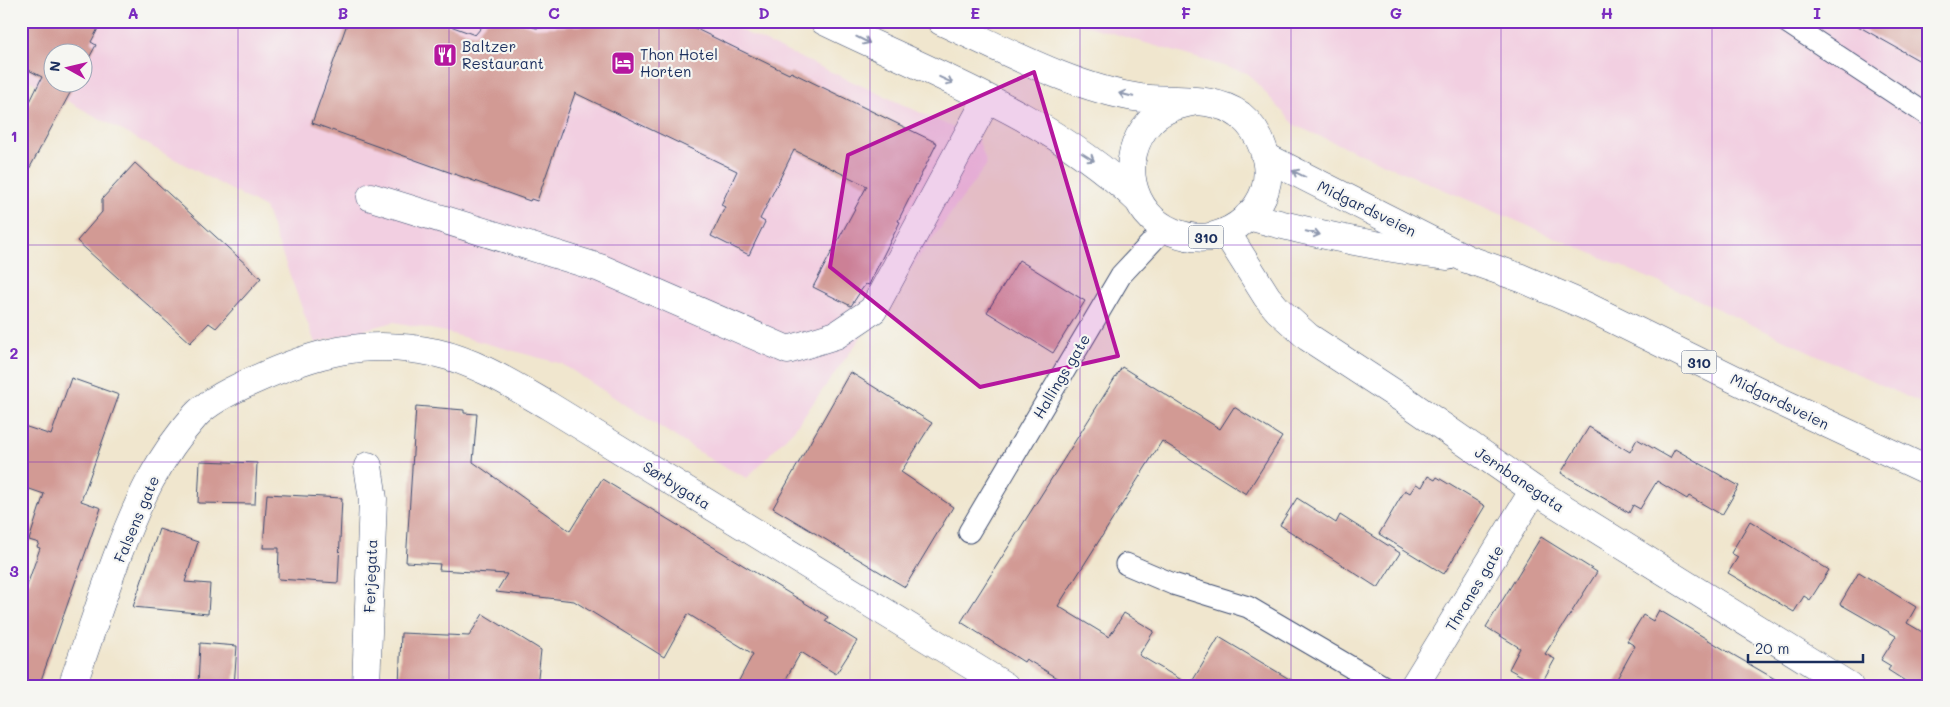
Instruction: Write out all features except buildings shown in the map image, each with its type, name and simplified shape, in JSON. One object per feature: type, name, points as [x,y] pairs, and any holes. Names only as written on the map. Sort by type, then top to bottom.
[{"type":"main road","name":"310","points":[[824,21],[987,99],[1048,132],[1097,163],[1137,199],[1152,221],[1164,229],[1182,236],[1196,238],[1226,232],[1248,216],[1264,191],[1268,177],[1266,157],[1256,134],[1240,115],[1217,104],[1140,98],[1095,86],[1047,69],[941,21]]},
{"type":"main road","points":[[371,197],[600,268],[788,350],[836,335],[873,310],[987,99]]},
{"type":"main road","name":"310","points":[[1137,199],[1130,167],[1139,136],[1161,112],[1176,105],[1192,102]]},
{"type":"main road","name":"Midgardsveien","points":[[1266,157],[1467,259],[1521,278],[1586,306],[1779,401],[1929,471]]},
{"type":"main road","name":"Midgardsveien","points":[[1248,216],[1316,234],[1391,249],[1467,259]]},
{"type":"main road","name":"Jernbanegata","points":[[1226,232],[1267,297],[1278,310],[1308,337],[1403,399],[1534,490],[1849,686]]},
{"type":"main road","name":"Sørbygata","points":[[328,351],[364,347],[401,347],[439,354],[489,372],[549,406],[1005,686]]},
{"type":"main road","name":"Falsens gate","points":[[72,686],[129,530],[150,480],[196,414],[230,391],[292,364],[328,351]]},
{"type":"main road","name":"Ferjegata","points":[[366,686],[373,499],[368,466]]},
{"type":"main road","name":"Thranes gate","points":[[1414,686],[1534,490]]},
{"type":"lane","points":[[1785,21],[1929,116]]},
{"type":"lane","name":"Hallings gate","points":[[969,532],[1121,275],[1164,229]]},
{"type":"lane","points":[[1126,564],[1173,584],[1248,608],[1383,686]]},
{"type":"highlighted area","points":[[1034,72],[1118,356],[980,387],[830,267],[848,155]]},
{"type":"shaded area","points":[[21,21],[720,21],[978,139],[987,164],[795,428],[747,478],[713,461],[562,364],[441,331],[394,322],[315,343],[265,208],[51,92],[92,92],[92,42],[42,42],[42,87],[21,76]]},
{"type":"shaded area","points":[[1071,21],[1929,21],[1929,407],[1679,291],[1296,126],[1247,73]]},
{"type":"place","name":"Baltzer Restaurant","points":[[445,55]]},
{"type":"place","name":"Thon Hotel Horten","points":[[623,63]]}]
